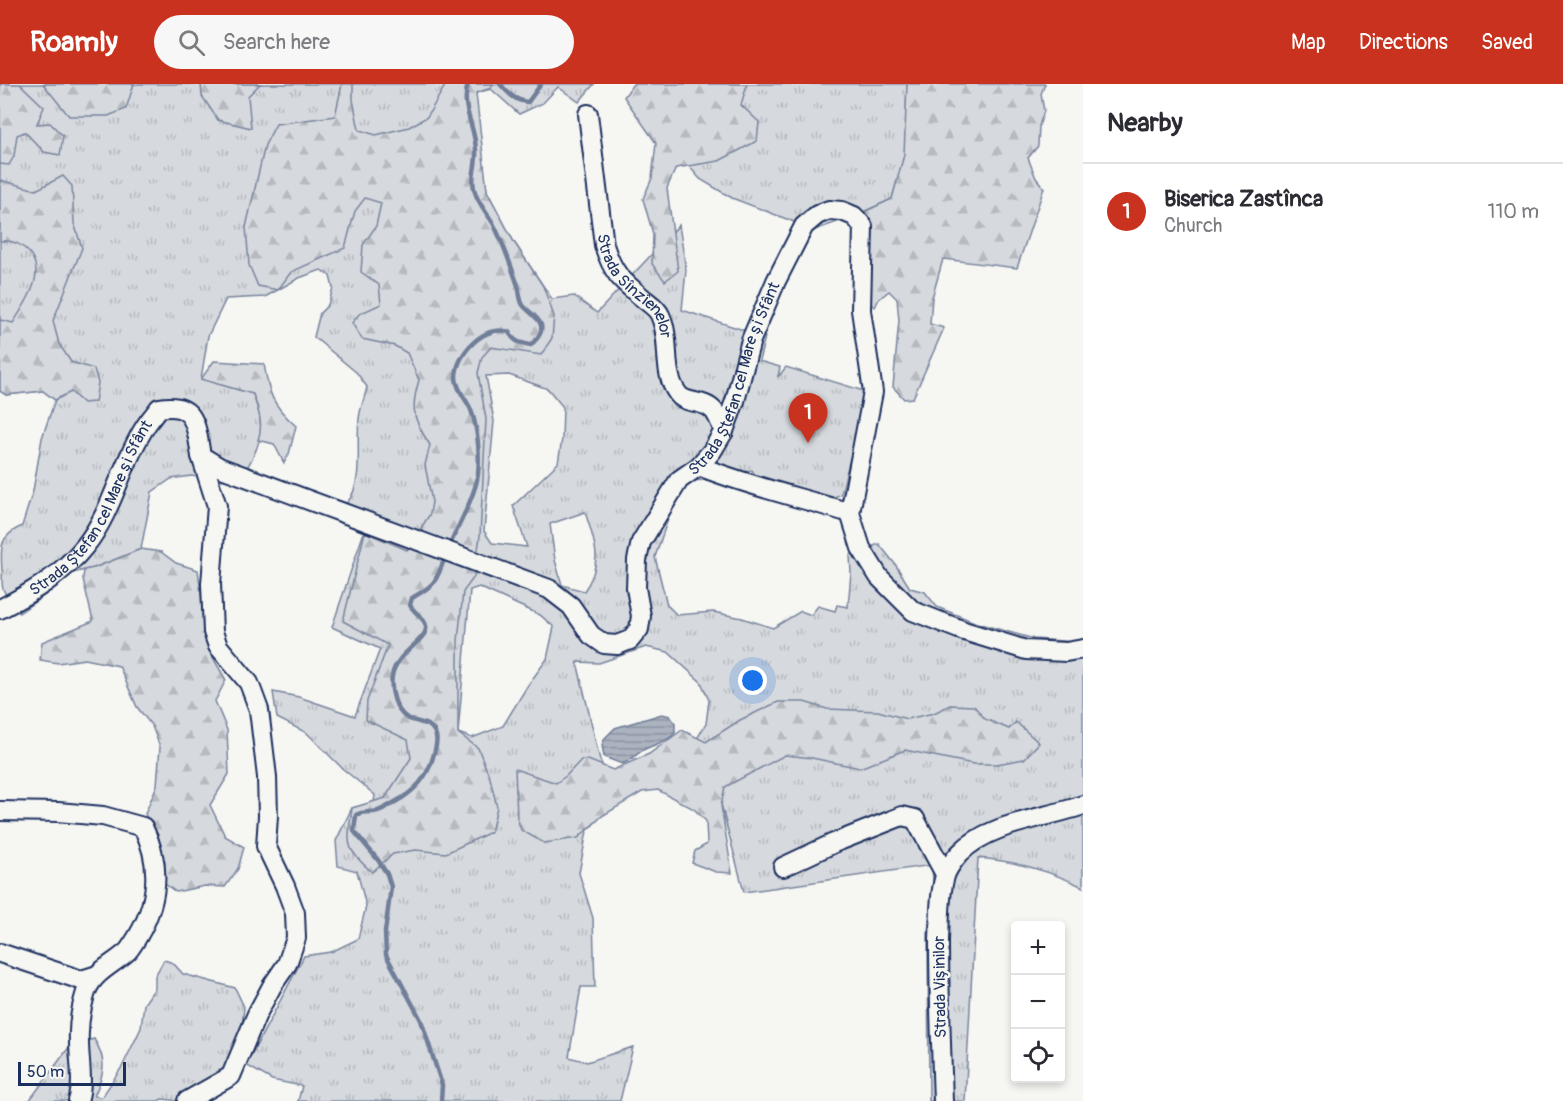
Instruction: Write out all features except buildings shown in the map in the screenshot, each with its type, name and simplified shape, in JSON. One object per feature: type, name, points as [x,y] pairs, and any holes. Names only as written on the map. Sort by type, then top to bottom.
[{"type":"street","name":"Strada Sînzîenelor","points":[[588,114],[604,245],[610,266],[621,279],[658,310],[665,326],[668,372],[679,396],[685,400],[704,404],[714,411],[724,431]]},
{"type":"street","name":"Strada Ștefan cel Mare și Sfânt","points":[[0,609],[28,594],[66,567],[86,545],[108,507],[145,428],[159,408],[172,406],[188,412],[195,422],[201,456],[219,467],[549,589],[570,606],[591,635],[604,644],[617,645],[630,640],[639,629],[641,616],[636,588],[637,560],[641,542],[679,480],[699,466],[712,451],[724,431],[735,401],[751,340],[776,281],[804,226],[817,215],[830,210],[842,211],[854,216],[863,226],[861,310],[873,392],[850,513],[861,548],[879,577],[913,611],[964,632],[1026,650],[1066,652],[1083,649]]},
{"type":"street","points":[[187,1101],[231,1076],[257,1014],[287,964],[296,938],[295,913],[266,846],[267,777],[259,710],[249,683],[218,646],[213,632],[211,584],[217,506],[201,456]]},
{"type":"street","points":[[699,466],[738,482],[850,513]]},
{"type":"street","name":"Strada Vișinilor","points":[[942,1101],[939,958],[940,915],[945,874],[960,852],[982,837],[1019,822],[1064,812],[1083,804]]},
{"type":"street","points":[[0,811],[58,812],[103,816],[143,826],[150,841],[155,865],[155,897],[143,927],[130,949],[94,976],[81,980],[0,953]]},
{"type":"street","points":[[783,867],[834,843],[902,816],[915,819],[945,874]]},
{"type":"street","points":[[78,1101],[81,1069],[79,1042],[81,1014],[87,990],[94,976]]},
{"type":"green space","points":[[0,84],[594,84],[579,102],[558,87],[543,103],[519,114],[491,89],[476,93],[477,120],[487,191],[514,242],[552,299],[574,296],[597,313],[679,225],[686,270],[682,310],[765,337],[759,361],[780,367],[778,377],[786,367],[867,392],[841,494],[828,500],[757,478],[752,470],[707,480],[688,481],[675,498],[655,557],[667,605],[677,615],[713,612],[773,628],[801,611],[811,615],[818,606],[835,611],[837,605],[848,607],[850,555],[879,544],[910,588],[925,592],[937,607],[977,623],[1034,639],[1078,642],[1083,640],[1083,887],[1032,868],[978,858],[965,1101],[929,1101],[928,933],[933,882],[932,865],[744,892],[716,785],[647,780],[617,800],[587,831],[579,873],[593,918],[595,987],[581,987],[569,1057],[587,1062],[633,1047],[620,1101],[298,1101],[302,1086],[272,1080],[246,1065],[304,956],[331,952],[358,939],[366,906],[357,871],[338,866],[336,841],[352,808],[374,802],[375,795],[343,769],[307,733],[277,718],[273,692],[299,697],[355,716],[380,649],[332,627],[364,532],[315,512],[315,493],[347,503],[352,495],[357,474],[358,429],[367,387],[357,373],[314,337],[320,313],[328,305],[333,288],[330,276],[321,270],[299,278],[265,297],[226,299],[208,336],[201,379],[253,394],[260,417],[260,437],[256,450],[239,479],[220,480],[191,476],[171,479],[152,492],[141,549],[94,568],[72,573],[19,613],[2,587],[2,548],[5,538],[22,526],[33,491],[42,438],[55,400],[43,391],[6,395],[0,391]],"holes":[[[509,375],[548,389],[563,407],[562,439],[558,463],[513,506],[527,547],[492,543],[484,531],[494,421],[486,376]],[[585,512],[592,533],[596,562],[584,591],[562,585],[555,560],[550,524]],[[479,587],[540,615],[554,627],[547,659],[503,726],[472,738],[458,733],[470,590]],[[646,647],[668,652],[701,682],[709,700],[706,724],[695,742],[608,778],[600,760],[577,662],[599,663]]]},
{"type":"green space","points":[[0,84],[20,84],[44,107],[37,124],[50,123],[63,136],[60,155],[44,152],[25,132],[17,135],[14,156],[9,165],[0,164]]},
{"type":"green space","points":[[43,84],[134,84],[126,109],[108,116],[69,116]]},
{"type":"green space","points":[[201,84],[260,84],[248,96],[251,128],[218,120],[202,96]]},
{"type":"green space","points":[[342,84],[353,84],[353,100],[359,130],[376,135],[409,127],[427,117],[446,84],[493,84],[491,88],[476,93],[487,191],[514,242],[543,286],[554,316],[552,338],[541,355],[491,347],[482,357],[478,373],[486,419],[480,536],[474,577],[463,592],[458,641],[458,733],[478,748],[490,778],[497,807],[491,832],[446,853],[415,850],[393,854],[372,872],[356,857],[350,844],[352,808],[385,798],[411,758],[408,740],[366,720],[367,701],[388,645],[343,621],[365,532],[407,550],[430,514],[432,502],[425,465],[430,445],[417,421],[414,407],[419,380],[407,353],[395,346],[362,339],[352,323],[359,314],[381,304],[379,285],[361,272],[363,245],[376,226],[381,203],[365,198],[355,211],[345,248],[291,272],[278,290],[258,286],[249,265],[246,227],[265,145],[276,124],[335,116]]},
{"type":"green space","points":[[633,84],[747,84],[741,105],[759,122],[757,141],[719,161],[676,168],[667,188],[678,271],[665,281],[652,264],[653,234],[643,199],[652,178],[656,143],[624,97]]},
{"type":"green space","points":[[688,84],[907,84],[905,152],[892,199],[815,230],[732,198],[700,179],[688,165]]},
{"type":"green space","points":[[907,84],[1045,84],[1041,94],[1044,111],[1039,126],[1038,146],[1028,158],[1036,178],[1044,188],[1017,268],[943,259],[932,298],[930,324],[944,328],[913,398],[904,399],[893,387],[899,320],[897,299],[889,291],[879,299],[875,307],[865,300],[864,215],[866,211],[892,199],[904,155]]},
{"type":"green space","points":[[63,176],[72,186],[74,223],[82,248],[53,321],[59,344],[71,362],[94,369],[98,383],[95,402],[83,403],[71,392],[55,400],[43,391],[6,395],[0,391],[0,320],[13,323],[30,295],[36,274],[31,255],[23,247],[12,242],[0,241],[0,180],[36,190]]},
{"type":"green space","points":[[214,361],[264,364],[273,398],[282,412],[296,426],[289,454],[284,463],[274,444],[258,440],[260,422],[253,394],[201,379]]},
{"type":"green space","points":[[141,549],[161,552],[176,563],[198,570],[208,649],[226,680],[215,701],[227,730],[229,774],[210,805],[225,836],[244,847],[238,869],[225,887],[205,886],[176,892],[165,884],[158,839],[145,814],[157,785],[160,747],[152,726],[137,707],[119,666],[85,659],[58,663],[40,660],[42,642],[93,621],[83,579],[84,570]]},
{"type":"green space","points":[[778,702],[804,702],[827,709],[878,711],[907,719],[934,713],[950,705],[974,706],[985,719],[1009,729],[1016,722],[1039,743],[1024,759],[997,764],[973,764],[905,750],[860,768],[785,755],[725,787],[721,805],[732,873],[716,872],[692,863],[695,851],[707,844],[706,821],[694,809],[658,790],[642,792],[602,816],[578,838],[544,843],[521,830],[517,818],[515,769],[556,783],[581,760],[588,760],[613,770],[649,754],[682,730],[706,742],[740,720]]},
{"type":"green space","points":[[164,960],[173,963],[183,974],[235,988],[244,1007],[242,1027],[227,1073],[179,1101],[162,1099],[158,1101],[29,1101],[70,1046],[94,1039],[103,1060],[103,1067],[94,1096],[102,1097],[122,1067],[141,1028],[144,1004],[155,988],[155,976]]},
{"type":"shaded area","points":[[662,714],[670,716],[675,723],[675,733],[671,736],[622,764],[604,757],[602,745],[605,738],[615,728]]},
{"type":"waterway","points":[[449,547],[474,491],[479,467],[475,425],[471,410],[456,381],[457,368],[466,350],[482,336],[491,332],[500,330],[509,332],[518,342],[531,345],[541,331],[538,319],[522,303],[518,285],[500,238],[475,192],[473,182],[476,151],[466,101],[468,84]]},
{"type":"waterway","points":[[500,84],[516,98],[528,102],[541,84]]},
{"type":"waterway","points":[[441,1101],[442,1085],[421,1020],[386,955],[385,932],[391,887],[387,874],[354,831],[356,815],[378,811],[409,793],[424,777],[433,758],[437,741],[434,731],[427,724],[410,719],[399,710],[394,699],[392,676],[399,660],[426,631],[424,620],[410,605],[412,598],[435,581],[446,555]]},
{"type":"place","name":"Biserica Zastînca","points":[[808,443]]}]
